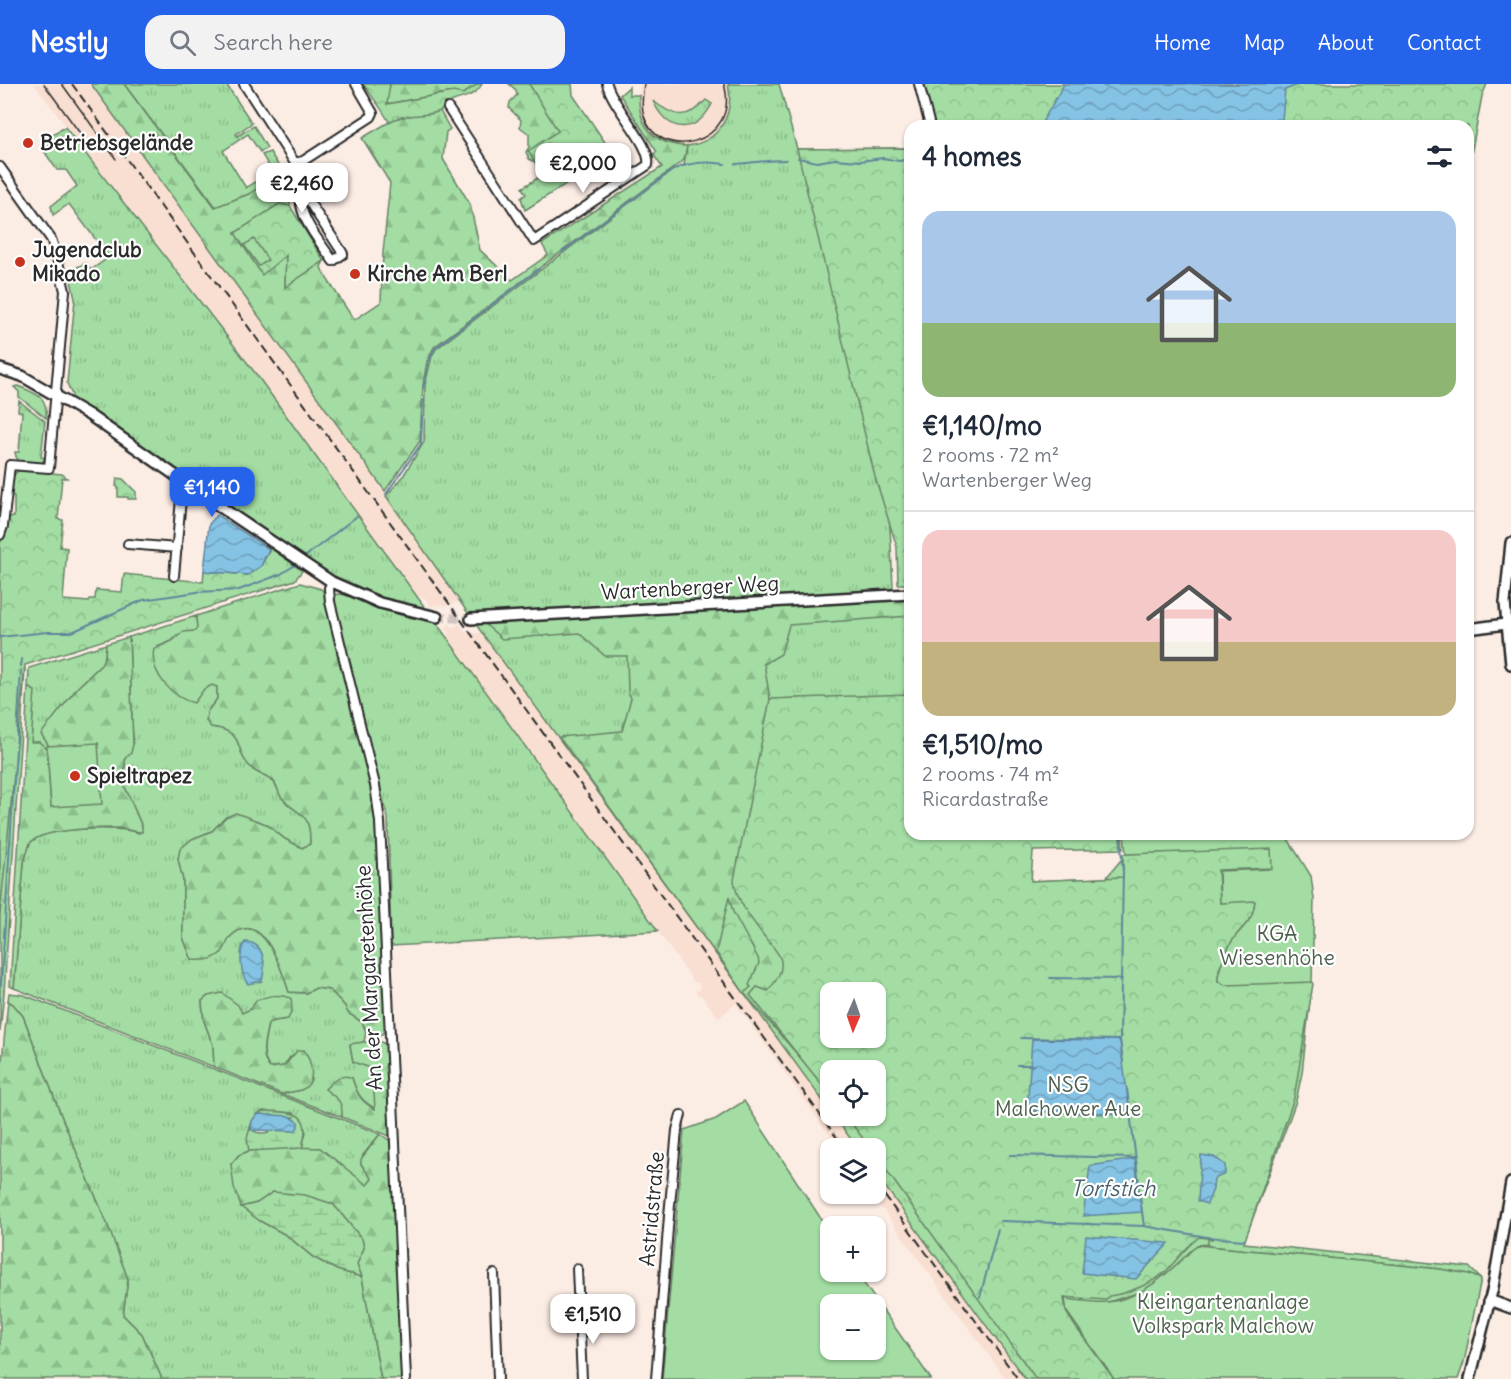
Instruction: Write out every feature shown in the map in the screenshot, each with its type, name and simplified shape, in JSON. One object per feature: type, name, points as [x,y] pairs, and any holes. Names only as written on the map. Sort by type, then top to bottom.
[{"type":"main road","points":[[0,369],[22,376],[89,415],[189,486],[332,582],[380,603],[436,617]]},
{"type":"main road","points":[[1511,543],[1504,603],[1511,664]]},
{"type":"main road","name":"Wartenberger Weg","points":[[471,619],[904,594]]},
{"type":"main road","points":[[1474,628],[1506,624]]},
{"type":"main road","points":[[1470,1379],[1506,1220],[1511,1183]]},
{"type":"main road","points":[[1489,1300],[1511,1308]]},
{"type":"street","points":[[244,84],[295,163],[295,177],[302,191],[343,254],[333,261],[303,215],[300,201],[302,191]]},
{"type":"street","points":[[295,163],[303,161],[370,117],[373,113],[371,107],[356,84]]},
{"type":"street","points":[[448,108],[534,241],[648,165],[648,153],[612,98],[607,84]]},
{"type":"street","points":[[919,84],[928,120]]},
{"type":"street","points":[[0,167],[48,234],[60,266],[64,291],[49,468],[10,465],[0,535]]},
{"type":"street","points":[[174,576],[181,499],[189,486]]},
{"type":"street","points":[[128,544],[177,548]]},
{"type":"street","name":"An der Margaretenhöhe","points":[[332,582],[329,588],[330,602],[375,785],[380,822],[406,1379]]},
{"type":"street","name":"Astridstraße","points":[[656,1379],[677,1130],[681,1115]]},
{"type":"street","points":[[577,1269],[582,1379]]},
{"type":"street","points":[[494,1274],[498,1379]]},
{"type":"shaded area","points":[[34,84],[91,84],[385,491],[386,496],[459,600],[458,602],[444,607],[442,604],[438,607],[436,604],[431,607],[425,598],[417,596],[256,374]]},
{"type":"shaded area","points":[[640,84],[728,84],[731,101],[727,118],[715,134],[703,143],[687,146],[665,143],[650,132],[641,118],[638,108]]},
{"type":"shaded area","points":[[450,624],[452,627],[460,624],[466,633],[482,633],[820,1097],[820,1122],[736,1003],[719,1018],[701,995],[698,995],[696,991],[700,990],[699,982],[694,982],[446,636],[450,633],[445,627]]},
{"type":"shaded area","points":[[823,1126],[841,1126],[850,1138],[831,1138]]},
{"type":"shaded area","points":[[886,1188],[1025,1379],[1006,1379],[879,1204],[886,1204]]},
{"type":"green space","points":[[91,84],[124,84],[215,207],[249,194],[283,173],[290,197],[290,206],[279,204],[235,234],[286,255],[285,286],[324,261],[321,267],[324,274],[354,320],[381,302],[390,183],[362,138],[396,118],[440,111],[450,129],[446,132],[443,159],[470,204],[480,250],[512,280],[548,255],[542,244],[662,167],[653,154],[657,152],[620,95],[629,87],[629,95],[639,95],[642,116],[651,132],[666,142],[687,146],[684,160],[434,347],[427,361],[423,385],[420,441],[385,491]]},
{"type":"green space","points":[[124,84],[226,84],[252,123],[236,134],[237,136],[254,126],[267,148],[260,152],[248,134],[223,151],[246,188],[272,171],[262,155],[270,152],[283,173],[249,194],[216,207]]},
{"type":"green space","points":[[363,84],[390,84],[387,104],[453,92],[463,94],[478,84],[482,84],[472,94],[451,102],[440,111],[401,117],[389,122]]},
{"type":"green space","points":[[390,84],[478,84],[463,94],[453,92],[386,104]]},
{"type":"green space","points":[[509,84],[544,84],[563,121],[555,173],[522,188],[543,175],[526,152],[529,147],[529,134],[520,127],[521,120],[509,108],[510,102],[517,95],[516,90]]},
{"type":"green space","points":[[529,84],[572,84],[573,95],[613,154],[525,210],[521,198],[526,194],[522,188],[543,175],[528,151],[558,131]]},
{"type":"green space","points":[[728,84],[779,84],[797,149],[904,148],[904,195],[882,366],[894,607],[904,606],[904,840],[955,840],[1031,850],[1024,884],[1225,985],[1312,982],[1302,1073],[1296,1101],[1244,1242],[1197,1245],[1144,1291],[1108,1302],[1114,1379],[1025,1379],[886,1188],[886,1138],[850,1138],[841,1126],[886,1126],[886,1060],[820,1060],[820,1097],[482,633],[386,496],[402,478],[424,442],[425,385],[436,349],[673,170],[684,165],[687,146],[708,139],[716,133],[727,116],[730,95]]},
{"type":"green space","points":[[916,84],[1487,84],[1482,96],[1474,138],[1474,120],[925,120]]},
{"type":"green space","points":[[706,100],[712,104],[698,122],[690,126],[674,124],[666,119],[653,101],[673,113],[686,114],[692,112]]},
{"type":"green space","points":[[65,127],[256,374],[426,609],[374,596],[326,574],[72,399],[67,383],[75,299],[69,271],[86,263],[91,270],[109,257],[69,204],[53,215],[51,206],[77,186],[66,170],[57,170],[44,151],[50,143],[54,144],[51,136]]},
{"type":"green space","points":[[904,148],[904,584],[898,584],[897,547],[875,477],[797,149]]},
{"type":"green space","points":[[279,204],[290,206],[324,261],[285,287],[286,255],[262,275],[235,233]]},
{"type":"green space","points":[[254,239],[268,260],[259,266],[244,245]]},
{"type":"green space","points":[[18,386],[36,394],[43,400],[46,418],[19,397],[19,392],[14,387]]},
{"type":"green space","points":[[19,401],[45,421],[41,457],[45,458],[42,463],[21,463],[16,457],[15,452],[19,452],[22,412],[18,411]]},
{"type":"green space","points":[[19,470],[62,474],[67,478],[62,478],[58,519],[63,520],[60,547],[67,548],[63,600],[89,602],[90,599],[95,599],[96,590],[122,592],[124,574],[203,582],[204,571],[248,575],[261,566],[271,548],[302,571],[295,580],[25,665],[0,914],[0,543],[7,529],[9,517],[14,517],[14,496],[10,495],[12,477]]},
{"type":"green space","points":[[117,478],[123,479],[136,492],[136,499],[118,497]]},
{"type":"green space","points":[[300,583],[323,591],[370,778],[374,805],[386,1029],[382,1034],[369,1035],[362,1022],[348,1013],[345,1006],[330,990],[316,988],[306,993],[289,992],[276,957],[262,935],[253,930],[242,929],[231,936],[219,955],[204,960],[192,960],[183,937],[183,880],[178,859],[180,849],[192,839],[212,831],[226,817],[236,813],[266,824],[285,839],[302,848],[310,844],[310,832],[305,818],[286,802],[272,780],[256,772],[247,763],[236,738],[231,733],[211,727],[206,721],[207,712],[217,699],[217,687],[212,685],[204,689],[194,703],[178,696],[159,675],[153,658],[154,649],[172,641],[183,632],[195,631],[196,616]]},
{"type":"green space","points":[[337,594],[355,597],[402,615],[435,621],[658,931],[391,946],[388,818],[337,622],[334,600]]},
{"type":"green space","points":[[904,599],[904,616],[789,625],[781,654],[764,664],[770,699],[904,696],[904,840],[925,840],[1028,881],[1106,878],[1126,854],[1269,851],[1271,867],[1260,879],[1225,985],[886,1069],[886,1060],[820,1060],[820,1070],[811,1070],[744,993],[559,737],[622,731],[631,698],[628,692],[627,656],[605,656],[579,633],[502,639],[485,624]]},
{"type":"green space","points":[[196,616],[195,631],[177,636],[172,641],[157,647],[204,689],[212,685],[217,687],[217,699],[207,712],[211,727],[225,729],[235,735],[243,757],[253,770],[274,782],[281,796],[307,819],[310,844],[302,848],[285,839],[266,824],[226,817],[212,831],[192,839],[178,858],[183,880],[183,937],[192,960],[221,953],[230,937],[241,929],[251,929],[261,935],[269,945],[282,970],[289,992],[306,993],[316,988],[330,990],[345,1006],[348,1013],[362,1022],[366,1032],[364,1042],[350,1045],[353,1062],[368,1067],[373,1077],[376,1109],[360,1097],[352,1078],[341,1102],[342,1117],[282,1094],[299,1091],[311,1078],[290,1057],[284,1066],[270,1068],[267,1064],[264,1047],[268,1024],[288,1019],[251,1009],[242,1013],[208,996],[202,1001],[204,1021],[213,1045],[214,1067],[14,988],[24,862],[30,843],[50,834],[66,831],[116,829],[139,833],[142,827],[125,787],[125,758],[133,744],[129,637]]},
{"type":"green space","points":[[129,637],[133,744],[131,753],[125,758],[125,787],[142,832],[118,828],[71,830],[46,834],[30,843],[24,862],[14,988],[10,986],[28,687],[35,691],[31,742],[39,742],[47,749],[51,807],[98,744],[49,746],[41,734],[78,687],[101,665],[105,656],[106,644]]},
{"type":"green space","points":[[106,644],[105,656],[101,665],[78,687],[42,734],[49,746],[47,749],[39,742],[31,743],[34,691],[28,687],[29,668]]},
{"type":"green space","points":[[25,669],[0,1032],[0,844],[13,673]]},
{"type":"green space","name":"NSG Malchower Aue","points":[[904,694],[904,840],[1122,840],[1123,849],[1033,851],[1031,881],[1123,877],[1123,854],[1271,848],[1274,868],[1218,870],[1220,903],[1255,900],[1249,921],[1226,952],[1218,981],[1311,980],[1313,984],[1294,1098],[1244,1243],[1469,1267],[1481,1279],[1469,1274],[1440,1269],[1208,1246],[1208,1239],[1213,1239],[1199,1237],[1164,1273],[1141,1286],[1109,1296],[1106,1300],[1064,1297],[1066,1312],[1114,1379],[1036,1379],[886,1170],[886,1138],[863,1138],[854,1126],[886,1126],[886,1060],[820,1060],[820,1082],[750,995],[757,987],[768,991],[778,977],[781,965],[778,953],[752,920],[734,880],[770,699]]},
{"type":"green space","name":"Spieltrapez","points":[[98,743],[102,804],[51,807],[47,746]]},
{"type":"green space","name":"KGA Wiesenhöhe","points":[[1125,840],[1289,840],[1311,876],[1314,899],[1312,982],[1225,985],[1218,981],[1226,952],[1251,917],[1255,901],[1220,903],[1219,871],[1272,869],[1271,849],[1126,854]]},
{"type":"green space","points":[[729,897],[733,912],[759,963],[749,985],[751,987],[744,993],[716,952]]},
{"type":"green space","points":[[9,993],[24,995],[380,1134],[363,1155],[361,1164],[372,1179],[367,1186],[320,1148],[302,1148],[306,1132],[294,1113],[268,1111],[257,1115],[250,1127],[249,1151],[239,1155],[231,1164],[260,1221],[286,1235],[313,1257],[337,1270],[362,1277],[381,1379],[162,1379],[142,1334],[123,1315],[128,1279],[23,1016],[8,1001]]},
{"type":"green space","points":[[222,993],[238,1005],[242,1013],[251,1009],[256,1000],[269,996],[291,998],[292,1010],[288,1019],[268,1024],[264,1053],[270,1068],[284,1066],[297,1051],[304,1050],[312,1072],[310,1083],[306,1087],[299,1091],[282,1094],[214,1067],[213,1045],[204,1021],[202,1001],[208,996]]},
{"type":"green space","points":[[8,1001],[23,1016],[128,1279],[123,1315],[142,1334],[162,1379],[0,1379],[0,1081]]},
{"type":"green space","points":[[381,1042],[387,1045],[392,1137],[342,1117],[340,1103],[325,1089],[337,1079],[348,1076],[352,1078],[362,1100],[375,1109],[373,1077],[368,1067],[353,1062],[350,1044]]},
{"type":"green space","points":[[744,1101],[820,1217],[820,1282],[863,1282],[871,1294],[820,1294],[820,1360],[886,1360],[886,1315],[931,1379],[662,1379],[684,1130],[716,1119]]},
{"type":"green space","points":[[263,1111],[291,1113],[298,1116],[305,1126],[302,1148],[249,1151],[247,1138],[250,1128],[255,1132],[266,1133],[294,1117],[257,1114]]},
{"type":"green space","points":[[380,1134],[392,1142],[403,1379],[381,1379],[362,1277],[357,1264],[364,1248],[362,1239],[333,1204],[273,1192],[257,1203],[241,1207],[234,1187],[231,1164],[239,1155],[249,1151],[289,1147],[320,1148],[367,1185],[372,1179],[361,1164],[361,1159]]},
{"type":"green space","points":[[273,1192],[305,1195],[333,1204],[362,1239],[364,1248],[357,1264],[362,1277],[337,1270],[313,1257],[286,1235],[260,1221],[241,1207],[257,1203]]},
{"type":"green space","name":"Kleingartenanlage Volkspark Malchow","points":[[1197,1245],[1440,1269],[1469,1274],[1481,1279],[1464,1362],[1458,1379],[1114,1379],[1067,1312],[1065,1299],[1108,1302],[1134,1295],[1157,1281]]},
{"type":"water","points":[[1064,84],[1099,84],[1106,87],[1110,84],[1300,84],[1285,90],[1282,120],[1043,120]]},
{"type":"water","points":[[217,515],[269,549],[261,566],[248,575],[204,571],[209,524]]},
{"type":"water","points":[[245,942],[257,946],[263,956],[262,981],[248,984],[246,981],[241,957]]},
{"type":"water","points":[[1032,1039],[1120,1040],[1130,1114],[1027,1111]]},
{"type":"water","points":[[257,1114],[289,1116],[298,1122],[298,1127],[295,1131],[251,1130],[252,1121]]},
{"type":"water","name":"Torfstich","points":[[1201,1155],[1214,1157],[1225,1165],[1225,1174],[1214,1179],[1207,1204],[1198,1201]]},
{"type":"water","name":"Torfstich","points":[[1135,1159],[1142,1212],[1083,1216],[1090,1166]]},
{"type":"water","name":"Torfstich","points":[[1086,1236],[1169,1243],[1136,1279],[1082,1273]]},
{"type":"waterway","points":[[798,158],[817,162],[835,159],[904,160]]},
{"type":"waterway","points":[[735,164],[786,160]]},
{"type":"waterway","points":[[562,252],[673,170],[698,163],[725,164]]},
{"type":"waterway","points":[[423,388],[429,361],[435,348],[539,269]]},
{"type":"waterway","points":[[386,494],[421,444],[423,400]]},
{"type":"waterway","points":[[306,556],[357,516]]},
{"type":"waterway","points":[[0,637],[72,632],[143,600],[197,592],[239,590],[281,574],[295,565]]},
{"type":"waterway","points":[[469,613],[502,613]]},
{"type":"waterway","points":[[21,666],[22,659]]},
{"type":"waterway","points":[[1,985],[21,671]]},
{"type":"waterway","points":[[1120,840],[1123,872],[1120,1040],[1123,1062]]},
{"type":"waterway","points":[[1050,978],[1122,979]]},
{"type":"waterway","points":[[1021,1038],[1120,1040]]},
{"type":"waterway","points":[[1017,1065],[1033,1065]]},
{"type":"waterway","points":[[1127,1089],[1139,1184]]},
{"type":"waterway","points":[[1013,1111],[1047,1112]]},
{"type":"waterway","points":[[1052,1112],[1067,1112]]},
{"type":"waterway","points":[[1073,1113],[1088,1113]]},
{"type":"waterway","points":[[1094,1113],[1109,1114]]},
{"type":"waterway","points":[[1115,1114],[1130,1114]]},
{"type":"waterway","points":[[1010,1155],[1135,1158]]},
{"type":"waterway","points":[[1139,1190],[1144,1226]]},
{"type":"waterway","points":[[1001,1221],[1144,1226],[1207,1237],[1244,1240]]},
{"type":"waterway","points":[[980,1297],[998,1229]]},
{"type":"tunnel","points":[[437,617],[471,619]]},
{"type":"tram line","points":[[44,84],[82,136]]},
{"type":"tram line","points":[[62,84],[116,159]]},
{"type":"tram line","points":[[644,84],[642,109],[651,129],[663,139],[679,143],[695,141],[709,134],[721,122],[726,105],[724,84]]},
{"type":"railway","points":[[72,84],[837,1138]]},
{"type":"railway","points":[[886,1198],[1018,1379]]},
{"type":"place","name":"Betriebsgelände","points":[[28,143]]},
{"type":"place","name":"Jugendclub Mikado","points":[[20,262]]},
{"type":"place","name":"Kirche Am Berl","points":[[355,274]]},
{"type":"place","name":"Spieltrapez","points":[[75,776]]}]
